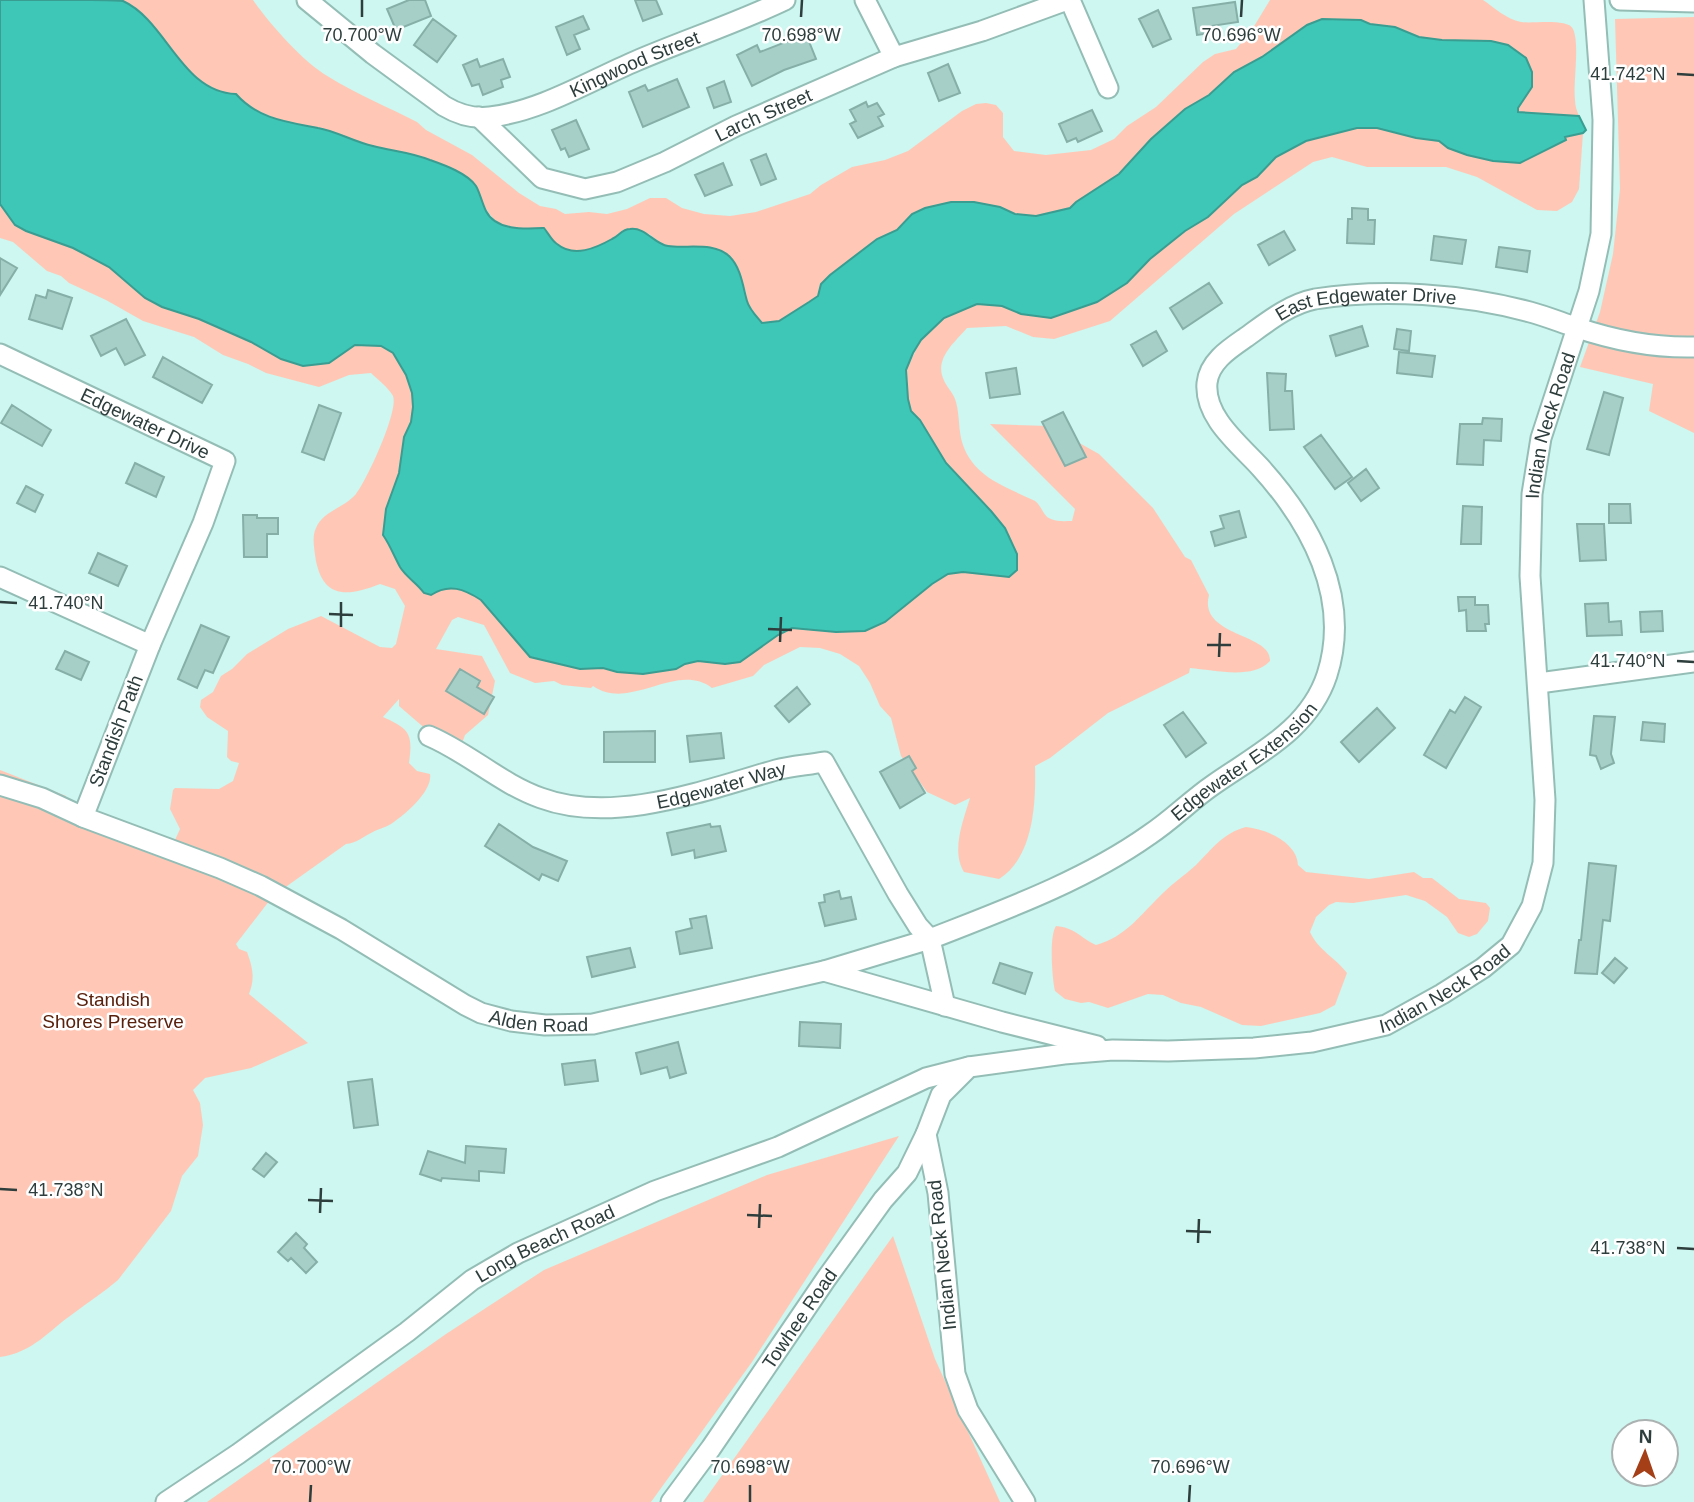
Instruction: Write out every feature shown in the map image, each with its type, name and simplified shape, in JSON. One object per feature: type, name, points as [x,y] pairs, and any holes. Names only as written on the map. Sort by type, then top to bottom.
[{"type":"street","name":"Kingwood Street","points":[[480,117],[511,113],[537,105],[644,57],[785,0]]},
{"type":"street","points":[[865,0],[894,57]]},
{"type":"street","points":[[1069,0],[1108,89]]},
{"type":"street","name":"Larch Street","points":[[480,117],[542,178],[585,189],[617,182],[665,162],[736,126],[894,57],[982,31],[1069,0]]},
{"type":"street","name":"Indian Neck Road","points":[[969,1067],[1115,1050],[1254,1048],[1312,1042],[1386,1025],[1483,968],[1511,945],[1532,906],[1543,863],[1545,800],[1530,576],[1533,481],[1541,438],[1594,272],[1602,217],[1602,88],[1594,0]]},
{"type":"street","points":[[1620,0],[1694,2]]},
{"type":"street","points":[[311,1],[362,46],[444,106],[455,113],[480,117]]},
{"type":"street","name":"East Edgewater Drive","points":[[1211,404],[1207,381],[1212,368],[1223,355],[1289,308],[1305,301],[1356,295],[1456,299],[1519,309],[1576,328],[1648,345],[1694,347]]},
{"type":"street","name":"Edgewater Drive","points":[[0,354],[225,461],[203,523],[150,645]]},
{"type":"street","name":"Edgewater Extension","points":[[824,971],[930,939],[1058,886],[1104,863],[1148,836],[1212,785],[1284,737],[1311,707],[1321,690],[1331,660],[1334,621],[1332,598],[1321,557],[1291,504],[1228,434],[1211,404]]},
{"type":"street","points":[[0,577],[150,645]]},
{"type":"street","name":"Standish Path","points":[[83,817],[150,645]]},
{"type":"street","points":[[1539,683],[1694,662]]},
{"type":"street","name":"Edgewater Way","points":[[429,736],[466,754],[515,786],[534,795],[556,803],[605,808],[682,796],[777,769],[824,762],[898,894],[918,926],[930,939]]},
{"type":"street","name":"Alden Road","points":[[0,785],[42,799],[261,886],[341,929],[465,1006],[510,1021],[555,1026],[593,1024],[824,971],[1115,1050]]},
{"type":"street","points":[[930,939],[945,1006]]},
{"type":"street","points":[[926,1134],[941,1095],[969,1067]]},
{"type":"street","name":"Long Beach Road","points":[[166,1502],[238,1454],[407,1332],[472,1280],[518,1253],[655,1191],[778,1147],[926,1078],[969,1067]]},
{"type":"street","name":"Indian Neck Road","points":[[926,1134],[938,1193],[955,1374],[968,1410],[1025,1502]]},
{"type":"street","name":"Towhee Road","points":[[671,1502],[826,1279],[907,1173],[926,1134]]},
{"type":"green space","points":[[121,0],[253,0],[288,42],[319,70],[350,89],[417,122],[426,130],[472,155],[519,193],[540,206],[565,214],[607,214],[627,209],[650,198],[666,198],[682,208],[704,214],[730,216],[756,212],[810,194],[852,167],[885,160],[908,151],[962,111],[976,104],[996,105],[1003,113],[1003,137],[1014,151],[1046,155],[1091,150],[1114,139],[1127,126],[1156,107],[1203,62],[1215,54],[1236,49],[1270,0],[1483,0],[1516,21],[1570,26],[1575,36],[1575,102],[1579,116],[1518,112],[1532,87],[1491,41],[1419,37],[1395,27],[1370,24],[1361,20],[1262,57],[1234,72],[1209,95],[1185,109],[1151,139],[1119,174],[1070,208],[1036,216],[1015,214],[1000,207],[912,214],[897,230],[877,240],[821,284],[818,296],[779,321],[762,323],[747,302],[746,291],[698,246],[665,246],[649,234],[623,230],[601,245],[576,251],[559,246],[544,228],[506,226],[492,217],[475,185],[321,128],[286,123],[247,106],[236,94],[221,92],[208,86],[185,67],[145,16]]},
{"type":"green space","points":[[1694,17],[1694,433],[1649,411],[1653,384],[1580,367],[1600,312],[1613,254],[1620,189],[1615,19]]},
{"type":"green space","name":"Standish Shores Preserve","points":[[1357,128],[1377,128],[1439,141],[1448,148],[1493,161],[1519,163],[1565,140],[1565,137],[1583,133],[1579,189],[1572,202],[1557,211],[1537,210],[1477,177],[1446,167],[1367,167],[1332,157],[1313,162],[1234,214],[1110,321],[1054,339],[1033,337],[1006,326],[967,328],[948,351],[942,364],[943,378],[956,402],[963,445],[968,456],[983,473],[1036,502],[1048,517],[1056,521],[1072,521],[1075,509],[990,424],[1049,426],[1099,454],[1153,508],[1185,557],[1191,560],[1209,595],[1209,609],[1214,619],[1260,645],[1268,652],[1270,661],[1263,667],[1244,672],[1190,668],[1189,673],[1108,713],[1050,758],[1035,766],[1035,796],[1026,843],[1011,869],[999,879],[964,872],[958,855],[958,845],[970,798],[955,805],[927,792],[901,756],[891,718],[880,706],[870,683],[859,666],[840,654],[820,648],[800,647],[764,665],[753,676],[712,688],[698,681],[684,680],[638,691],[608,692],[593,686],[562,685],[554,681],[535,683],[510,673],[484,625],[458,617],[452,620],[436,649],[482,656],[495,681],[488,715],[465,735],[460,749],[428,731],[399,706],[399,699],[383,717],[399,725],[408,734],[409,763],[417,771],[430,774],[430,781],[423,795],[391,824],[346,844],[273,896],[236,944],[239,949],[247,952],[251,963],[253,978],[249,994],[308,1043],[251,1068],[205,1078],[193,1090],[200,1103],[203,1125],[198,1156],[182,1176],[171,1211],[118,1280],[32,1346],[0,1357],[0,770],[66,796],[58,818],[161,858],[182,844],[175,840],[180,829],[170,809],[173,790],[219,789],[233,781],[239,763],[227,757],[228,731],[207,717],[200,707],[201,700],[213,692],[221,676],[247,654],[288,629],[321,616],[380,647],[392,648],[396,644],[405,606],[395,589],[380,584],[346,592],[329,587],[318,569],[314,545],[319,522],[356,494],[374,462],[394,404],[393,396],[386,387],[371,373],[349,375],[319,387],[266,373],[223,355],[194,337],[143,321],[47,271],[13,242],[0,238],[0,204],[15,225],[73,248],[109,267],[145,298],[251,342],[281,359],[304,366],[329,363],[355,345],[381,346],[393,353],[406,375],[413,407],[411,422],[404,437],[399,473],[386,509],[383,534],[394,550],[401,568],[424,593],[431,595],[450,588],[469,593],[481,600],[530,657],[580,669],[603,668],[643,674],[676,669],[698,661],[725,664],[792,628],[836,632],[865,631],[948,574],[963,572],[1008,577],[991,511],[946,463],[920,420],[911,411],[906,370],[921,340],[944,318],[977,304],[1002,306],[1021,314],[1127,283],[1150,259],[1185,231],[1208,217],[1242,185],[1257,177],[1276,157],[1306,141]]},
{"type":"green space","points":[[1246,827],[1271,834],[1286,843],[1298,865],[1306,872],[1369,879],[1414,872],[1423,878],[1432,878],[1459,899],[1486,903],[1490,908],[1488,921],[1477,934],[1469,937],[1458,933],[1447,917],[1425,901],[1406,895],[1329,905],[1316,917],[1310,932],[1318,944],[1347,973],[1335,1005],[1320,1013],[1261,1026],[1242,1025],[1201,1007],[1181,1003],[1163,995],[1148,994],[1108,1008],[1065,999],[1055,991],[1052,948],[1056,926],[1073,931],[1096,945],[1107,941],[1132,924],[1218,842]]},
{"type":"green space","points":[[899,1136],[752,1362],[651,1502],[207,1502],[446,1334],[544,1270],[767,1175]]},
{"type":"green space","points":[[893,1236],[935,1359],[1000,1502],[703,1502]]},
{"type":"shaded area","points":[[0,0],[123,1],[151,24],[188,69],[217,90],[236,94],[254,109],[274,118],[325,129],[366,144],[442,164],[467,177],[476,186],[491,218],[512,227],[544,228],[553,241],[564,248],[585,250],[599,246],[625,230],[636,229],[663,245],[716,249],[730,257],[737,267],[748,304],[762,323],[779,321],[818,296],[821,284],[830,275],[877,239],[897,230],[912,214],[925,208],[951,202],[974,202],[1000,207],[1015,214],[1036,216],[1070,208],[1119,174],[1151,139],[1185,109],[1209,95],[1234,72],[1262,57],[1307,25],[1322,19],[1361,20],[1370,24],[1395,27],[1419,37],[1491,41],[1508,45],[1526,58],[1532,72],[1532,87],[1518,112],[1579,116],[1586,130],[1565,137],[1566,140],[1520,163],[1467,155],[1448,148],[1439,141],[1377,128],[1357,128],[1306,141],[1276,157],[1257,177],[1242,185],[1208,217],[1185,231],[1150,259],[1127,283],[1097,302],[1051,318],[1021,314],[1002,306],[977,304],[944,318],[921,340],[906,370],[911,411],[920,420],[946,463],[1005,528],[1017,554],[1017,570],[1009,577],[963,572],[948,574],[885,622],[865,631],[836,632],[792,628],[740,662],[725,664],[698,661],[676,669],[643,674],[603,668],[580,669],[530,657],[481,600],[469,593],[450,588],[431,595],[424,593],[400,567],[383,535],[386,509],[399,473],[404,437],[411,422],[413,407],[406,375],[393,353],[381,346],[355,345],[329,363],[303,366],[281,359],[251,342],[199,319],[162,307],[145,298],[109,267],[73,248],[15,225],[0,204]]},
{"type":"building","points":[[409,0],[425,0],[431,16],[396,30],[387,9]]},
{"type":"building","points":[[635,0],[656,0],[662,14],[643,21]]},
{"type":"building","points":[[1235,2],[1238,22],[1211,26],[1212,33],[1197,35],[1193,8]]},
{"type":"building","points":[[1158,10],[1171,39],[1153,47],[1139,19]]},
{"type":"building","points":[[583,16],[589,29],[574,35],[580,49],[567,55],[556,27]]},
{"type":"building","points":[[433,19],[456,36],[437,62],[414,45]]},
{"type":"building","points":[[806,34],[816,59],[784,70],[752,86],[737,55],[757,45],[760,52]]},
{"type":"building","points":[[477,59],[480,67],[503,59],[510,77],[501,80],[503,87],[483,95],[479,84],[472,86],[463,65]]},
{"type":"building","points":[[948,64],[960,93],[939,101],[928,73]]},
{"type":"building","points":[[677,79],[689,107],[643,127],[629,92],[645,85],[648,91]]},
{"type":"building","points":[[724,81],[731,102],[714,108],[707,88]]},
{"type":"building","points":[[866,102],[868,107],[877,103],[884,114],[878,117],[883,126],[858,138],[850,124],[856,121],[850,110]]},
{"type":"building","points":[[1092,110],[1102,131],[1078,142],[1076,138],[1067,142],[1059,124]]},
{"type":"building","points":[[576,120],[589,149],[569,157],[565,148],[561,150],[552,130]]},
{"type":"building","points":[[766,154],[776,179],[761,185],[751,160]]},
{"type":"building","points":[[723,163],[732,185],[705,196],[695,175]]},
{"type":"building","points":[[1352,208],[1368,209],[1368,220],[1375,220],[1374,244],[1347,243],[1348,219],[1352,219]]},
{"type":"building","points":[[1284,231],[1295,250],[1269,265],[1258,245]]},
{"type":"building","points":[[1434,236],[1466,240],[1462,264],[1431,260]]},
{"type":"building","points":[[1499,247],[1530,251],[1527,272],[1496,267]]},
{"type":"building","points":[[0,258],[17,268],[0,295]]},
{"type":"building","points":[[1209,283],[1222,303],[1183,329],[1170,308]]},
{"type":"building","points":[[48,290],[72,298],[62,329],[29,319],[36,295],[46,298]]},
{"type":"building","points":[[126,319],[145,355],[125,365],[116,348],[101,356],[91,336]]},
{"type":"building","points":[[1362,326],[1368,346],[1336,356],[1330,336]]},
{"type":"building","points":[[1397,329],[1411,331],[1409,351],[1394,349]]},
{"type":"building","points":[[1156,331],[1167,351],[1143,366],[1131,345]]},
{"type":"building","points":[[1399,352],[1435,356],[1432,377],[1397,373]]},
{"type":"building","points":[[163,357],[212,385],[202,403],[153,377]]},
{"type":"building","points":[[1016,368],[1020,394],[990,398],[986,373]]},
{"type":"building","points":[[1267,373],[1286,374],[1285,391],[1292,391],[1294,429],[1270,430]]},
{"type":"building","points":[[1604,392],[1623,398],[1609,455],[1587,449]]},
{"type":"building","points":[[12,405],[51,430],[42,446],[1,423]]},
{"type":"building","points":[[319,405],[341,413],[324,460],[302,452]]},
{"type":"building","points":[[1063,412],[1086,457],[1065,466],[1042,422]]},
{"type":"building","points":[[1483,418],[1502,419],[1501,441],[1484,440],[1483,465],[1457,464],[1460,424],[1482,424]]},
{"type":"building","points":[[1321,435],[1352,477],[1335,489],[1304,447]]},
{"type":"building","points":[[135,463],[164,477],[156,497],[126,483]]},
{"type":"building","points":[[1366,469],[1379,488],[1361,501],[1348,483]]},
{"type":"building","points":[[26,486],[43,495],[35,512],[17,503]]},
{"type":"building","points":[[1609,504],[1630,504],[1631,523],[1609,523]]},
{"type":"building","points":[[1463,506],[1482,507],[1481,544],[1461,544]]},
{"type":"building","points":[[1239,511],[1246,537],[1215,546],[1211,532],[1224,528],[1220,516]]},
{"type":"building","points":[[243,515],[278,518],[278,534],[267,534],[267,557],[244,557]]},
{"type":"building","points":[[1577,524],[1604,524],[1606,560],[1580,561]]},
{"type":"building","points":[[98,553],[127,566],[118,586],[89,573]]},
{"type":"building","points":[[1458,597],[1475,597],[1475,605],[1488,605],[1489,624],[1485,624],[1486,631],[1467,631],[1466,610],[1459,611]]},
{"type":"building","points":[[1608,603],[1609,622],[1621,621],[1622,635],[1587,636],[1585,604]]},
{"type":"building","points":[[1662,611],[1663,631],[1641,632],[1640,612]]},
{"type":"building","points":[[201,625],[229,637],[213,673],[205,670],[197,688],[178,679]]},
{"type":"building","points":[[65,651],[89,662],[81,680],[56,669]]},
{"type":"building","points":[[460,669],[480,681],[477,687],[494,697],[484,714],[446,691]]},
{"type":"building","points":[[797,687],[810,704],[789,722],[775,706]]},
{"type":"building","points":[[1465,697],[1481,707],[1446,768],[1424,755],[1450,710],[1455,713]]},
{"type":"building","points":[[1377,708],[1395,728],[1359,762],[1341,742]]},
{"type":"building","points":[[1183,712],[1206,743],[1186,757],[1164,725]]},
{"type":"building","points":[[1594,716],[1615,717],[1611,754],[1614,763],[1601,769],[1596,756],[1590,755]]},
{"type":"building","points":[[1643,722],[1665,724],[1664,742],[1641,740]]},
{"type":"building","points":[[655,731],[655,762],[604,762],[604,732]]},
{"type":"building","points":[[721,733],[724,758],[690,762],[687,736]]},
{"type":"building","points":[[909,756],[916,768],[912,771],[925,793],[900,808],[880,772]]},
{"type":"building","points":[[499,824],[533,847],[567,861],[558,881],[542,874],[539,880],[485,846]]},
{"type":"building","points":[[710,824],[711,827],[720,826],[726,851],[695,858],[694,850],[672,855],[667,833]]},
{"type":"building","points":[[1589,863],[1616,866],[1610,921],[1603,920],[1597,974],[1575,973]]},
{"type":"building","points":[[839,891],[841,899],[851,897],[856,919],[825,926],[819,903],[825,902],[824,895]]},
{"type":"building","points":[[706,916],[712,948],[680,954],[676,932],[692,928],[690,919]]},
{"type":"building","points":[[630,948],[635,967],[592,977],[587,957]]},
{"type":"building","points":[[1615,958],[1627,968],[1614,983],[1602,973]]},
{"type":"building","points":[[1000,963],[1032,973],[1025,994],[993,983]]},
{"type":"building","points":[[800,1022],[841,1024],[840,1048],[799,1046]]},
{"type":"building","points":[[678,1042],[686,1073],[670,1078],[667,1067],[641,1074],[636,1053]]},
{"type":"building","points":[[595,1060],[598,1081],[565,1085],[562,1064]]},
{"type":"building","points":[[372,1079],[378,1125],[354,1128],[348,1082]]},
{"type":"building","points":[[466,1146],[506,1149],[504,1173],[479,1171],[479,1181],[442,1178],[441,1181],[420,1174],[428,1151],[465,1163]]},
{"type":"building","points":[[266,1153],[277,1162],[264,1177],[253,1169]]},
{"type":"building","points":[[296,1233],[307,1244],[304,1248],[317,1262],[306,1273],[291,1258],[288,1261],[278,1252]]}]
